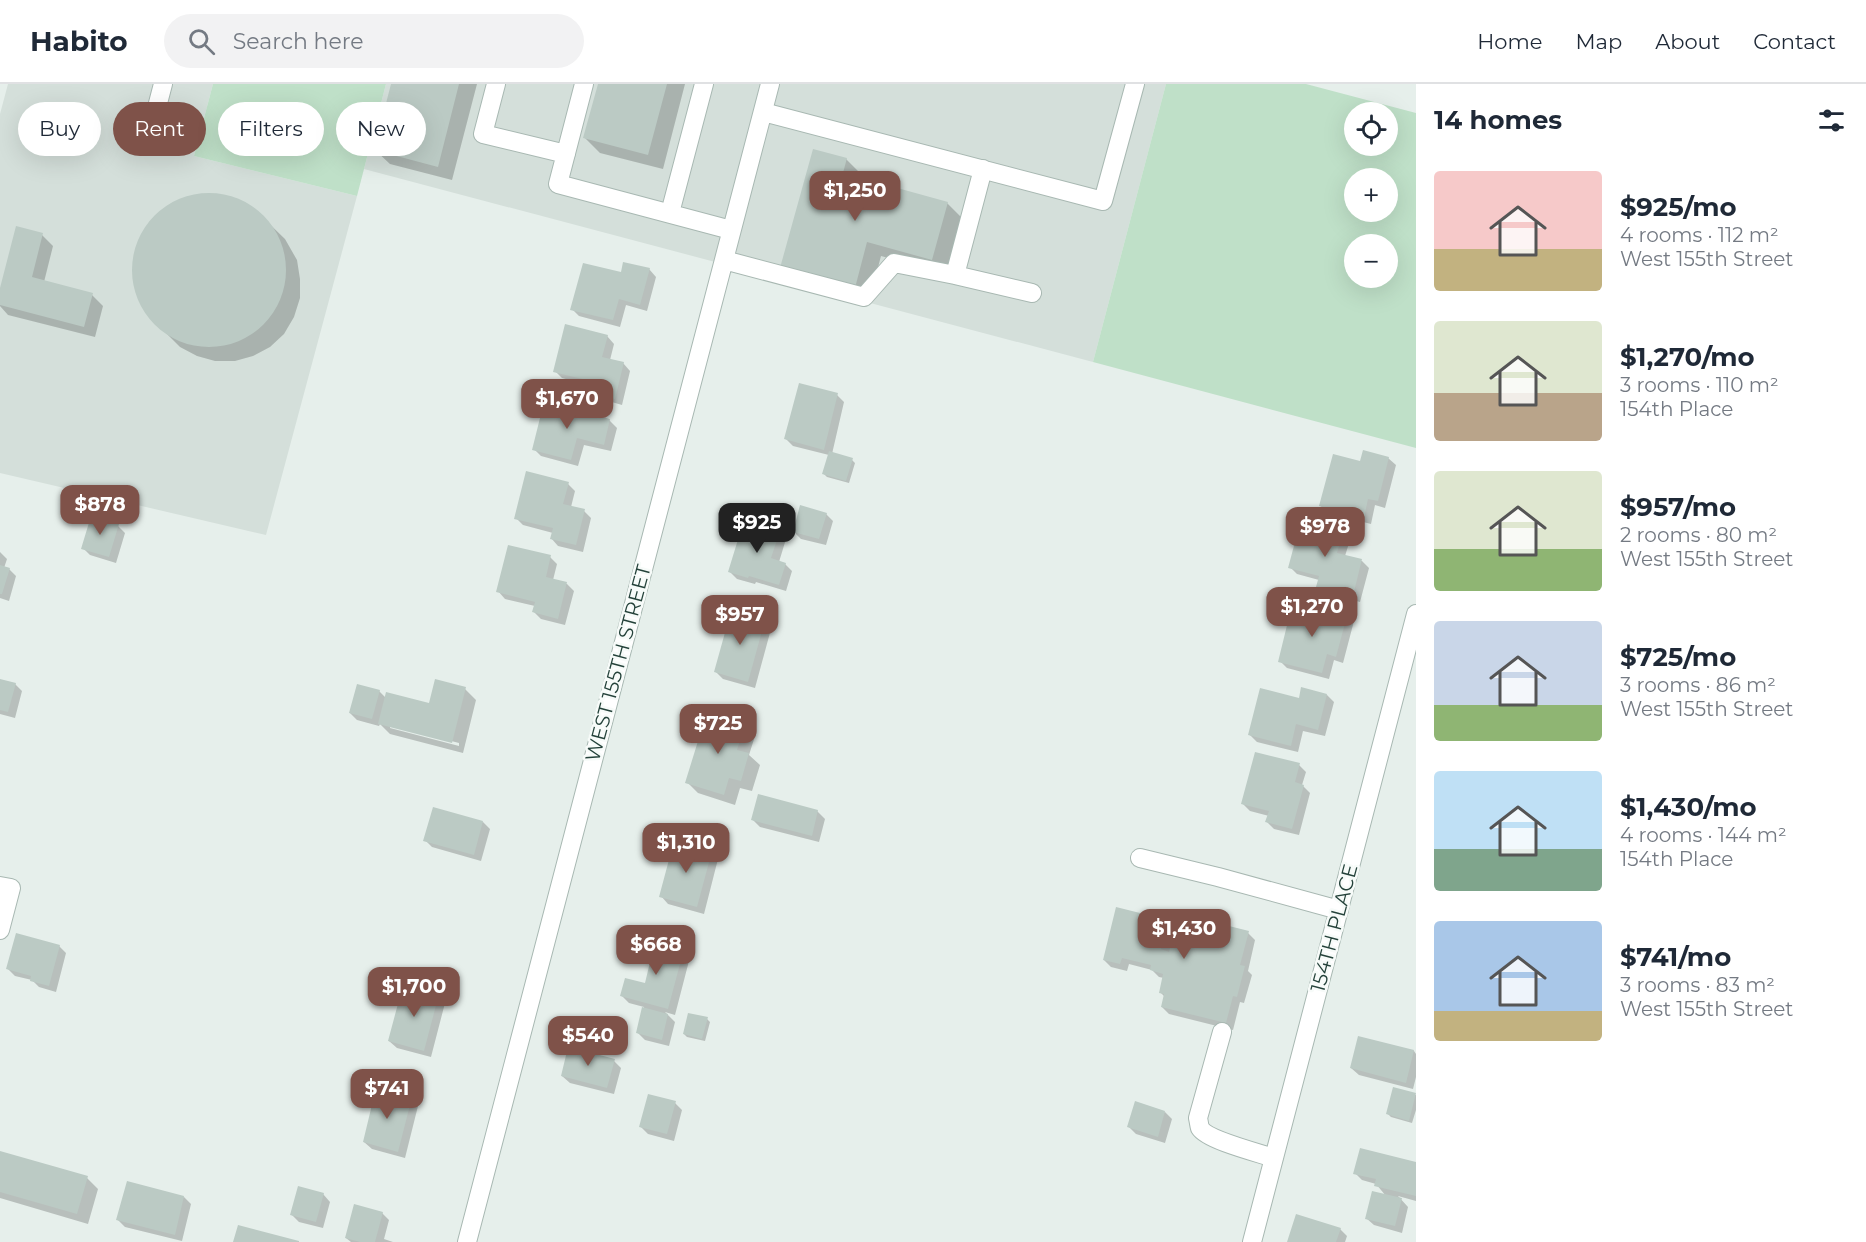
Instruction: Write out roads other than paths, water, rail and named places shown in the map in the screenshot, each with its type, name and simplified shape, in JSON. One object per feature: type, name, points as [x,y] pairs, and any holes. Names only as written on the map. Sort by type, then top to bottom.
[{"type":"street","points":[[158,102],[163,84]]},
{"type":"street","points":[[496,84],[483,134],[566,154]]},
{"type":"street","points":[[584,84],[558,184],[731,230]]},
{"type":"street","points":[[670,213],[704,84]]},
{"type":"street","name":"WEST 155TH STREET","points":[[467,1242],[770,84]]},
{"type":"street","points":[[763,112],[1103,201],[1135,84]]},
{"type":"street","points":[[955,275],[982,169]]},
{"type":"street","points":[[723,260],[864,297],[894,263],[1032,293]]},
{"type":"street","name":"154TH PLACE","points":[[1252,1242],[1416,614]]},
{"type":"street","points":[[1140,858],[1218,876],[1339,909]]},
{"type":"street","points":[[0,886],[11,888],[0,930]]},
{"type":"street","points":[[1222,1032],[1198,1119],[1200,1129],[1220,1141],[1274,1158]]}]
